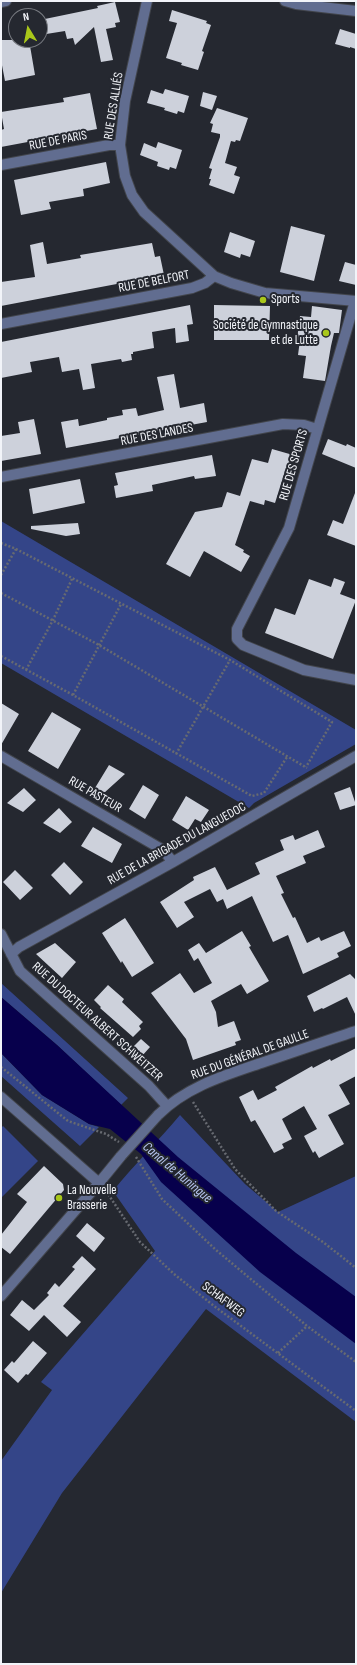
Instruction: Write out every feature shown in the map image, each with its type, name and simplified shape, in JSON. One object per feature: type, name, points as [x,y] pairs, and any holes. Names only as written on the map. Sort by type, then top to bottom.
[{"type":"street","points":[[1,2],[6,1]]},
{"type":"street","name":"RUE DES ALLIÉS","points":[[147,1],[125,101],[120,145],[124,176],[132,195],[144,212],[214,276]]},
{"type":"street","points":[[285,1],[296,4],[356,11]]},
{"type":"street","name":"RUE DE PARIS","points":[[1,165],[108,145],[120,145]]},
{"type":"street","points":[[214,276],[231,283],[265,293],[356,301]]},
{"type":"street","name":"RUE DE BELFORT","points":[[1,324],[192,288],[206,283],[214,276]]},
{"type":"street","name":"RUE DES SPORTS","points":[[356,301],[289,528],[237,629],[237,638],[243,645],[304,670],[356,680]]},
{"type":"street","name":"RUE DES LANDES","points":[[1,477],[283,424],[304,425],[318,429]]},
{"type":"street","name":"RUE PASTEUR","points":[[1,756],[163,850],[173,862]]},
{"type":"street","name":"RUE DE LA BRIGADE DU LANGUEDOC","points":[[11,954],[19,947],[173,862],[356,756]]},
{"type":"street","name":"RUE DU DOCTEUR ALBERT SCHWEITZER","points":[[1,934],[20,971],[149,1086],[167,1106]]},
{"type":"street","name":"RUE DU GÉNÉRAL DE GAULLE","points":[[1,1296],[121,1156],[167,1106],[187,1092],[216,1079],[356,1031]]},
{"type":"street","points":[[1,1097],[99,1183]]},
{"type":"path","points":[[1,543],[16,549],[230,660],[332,722],[306,767]]},
{"type":"path","points":[[1,575],[16,549]]},
{"type":"path","points":[[26,670],[72,579]]},
{"type":"path","points":[[1,593],[99,646],[322,777]]},
{"type":"path","points":[[73,695],[121,604]]},
{"type":"path","points":[[1,656],[252,796],[264,793],[288,757]]},
{"type":"path","points":[[176,754],[230,660]]},
{"type":"path","points":[[1,1067],[68,1121],[106,1134],[120,1143]]},
{"type":"path","points":[[187,1092],[235,1169],[276,1211],[323,1242],[356,1268]]},
{"type":"path","points":[[131,1152],[146,1171],[162,1199],[180,1217],[216,1250],[307,1326],[356,1362]]},
{"type":"path","name":"SCHAFWEG","points":[[99,1183],[140,1242],[174,1274],[214,1306],[356,1411]]},
{"type":"path","points":[[278,1353],[307,1326]]},
{"type":"shaded area","points":[[1,521],[356,730],[356,744],[254,803],[249,808],[1,663]]},
{"type":"shaded area","points":[[1,983],[128,1098],[121,1105],[57,1045],[1,997]]},
{"type":"shaded area","points":[[1,1053],[42,1095],[89,1124],[99,1127],[80,1146],[1,1076]]},
{"type":"shaded area","points":[[180,1115],[245,1184],[278,1212],[356,1176],[356,1422],[206,1309],[62,1493],[1,1593],[1,1461],[52,1390],[41,1382],[155,1251],[113,1191]]},
{"type":"shaded area","points":[[3,1126],[38,1161],[1,1198],[1,1128]]},
{"type":"water","name":"Canal de Huningue","points":[[1,997],[57,1045],[178,1157],[296,1253],[356,1297],[356,1344],[260,1272],[161,1182],[141,1154],[110,1129],[89,1124],[42,1095],[1,1053]]},
{"type":"building","points":[[115,2],[120,22],[115,23],[116,27],[106,29],[113,60],[101,62],[94,27],[75,45],[73,38],[67,39],[65,31],[48,34],[48,18],[98,8],[97,6]]},
{"type":"building","points":[[172,10],[207,21],[206,23],[211,25],[202,51],[204,52],[198,70],[181,65],[182,63],[166,58],[177,23],[169,21]]},
{"type":"building","points":[[340,29],[356,34],[356,49],[335,44]]},
{"type":"building","points":[[1,40],[8,40],[8,48],[30,48],[35,75],[5,81],[1,60]]},
{"type":"building","points":[[165,89],[189,96],[184,113],[178,111],[177,114],[164,110],[165,108],[147,103],[151,90],[163,94]]},
{"type":"building","points":[[203,92],[217,96],[212,110],[200,106]]},
{"type":"building","points":[[90,93],[97,129],[1,147],[1,130],[4,129],[1,112],[64,102],[63,98]]},
{"type":"building","points":[[217,108],[248,118],[240,141],[231,141],[225,163],[237,167],[234,175],[240,177],[234,194],[209,185],[212,169],[209,168],[220,137],[220,134],[211,132],[213,124],[210,123]]},
{"type":"building","points":[[158,142],[182,150],[176,169],[170,167],[169,170],[157,166],[158,162],[140,155],[144,143],[156,148]]},
{"type":"building","points":[[106,162],[110,183],[83,189],[84,196],[49,202],[51,209],[21,215],[14,180]]},
{"type":"building","points":[[291,226],[325,235],[314,281],[280,272]]},
{"type":"building","points":[[230,232],[255,241],[250,257],[241,254],[240,258],[224,252]]},
{"type":"building","points":[[43,242],[47,264],[81,258],[80,255],[152,243],[155,257],[160,256],[164,275],[1,306],[1,282],[35,277],[30,245]]},
{"type":"building","points":[[345,262],[356,265],[356,285],[339,281]]},
{"type":"building","points":[[190,305],[193,324],[187,325],[189,341],[176,343],[175,328],[152,332],[154,348],[133,352],[133,354],[131,354],[132,360],[122,362],[121,359],[91,364],[95,388],[83,390],[79,369],[62,372],[59,357],[30,362],[32,372],[1,378],[1,342]]},
{"type":"building","points":[[214,305],[270,306],[269,340],[214,340]]},
{"type":"building","points":[[312,306],[342,310],[339,333],[334,333],[325,381],[303,378],[306,356],[298,355],[300,340],[297,340],[300,316],[311,317]]},
{"type":"building","points":[[174,374],[180,408],[204,403],[207,422],[66,448],[61,422],[78,419],[79,426],[123,415],[122,410],[136,408],[138,416],[164,410],[157,377]]},
{"type":"building","points":[[34,419],[41,454],[1,461],[1,436],[20,433],[18,422]]},
{"type":"building","points":[[328,439],[356,448],[356,468],[322,454]]},
{"type":"building","points":[[272,449],[293,455],[288,472],[285,471],[275,503],[265,500],[264,505],[250,501],[235,545],[244,550],[243,552],[250,556],[241,572],[204,551],[190,577],[166,564],[195,512],[222,507],[227,492],[240,496],[252,459],[268,463]]},
{"type":"building","points":[[212,455],[216,476],[195,479],[194,476],[152,485],[153,491],[116,498],[114,486],[118,485],[115,473]]},
{"type":"building","points":[[80,479],[85,503],[33,514],[29,489]]},
{"type":"building","points":[[355,493],[356,546],[327,535],[333,520],[343,524]]},
{"type":"building","points":[[78,523],[80,534],[66,536],[31,529],[31,526]]},
{"type":"building","points":[[334,578],[345,582],[340,594],[356,600],[333,659],[265,633],[275,608],[295,615],[309,579],[331,587]]},
{"type":"building","points":[[1,703],[19,714],[1,745]]},
{"type":"building","points":[[52,712],[81,729],[58,769],[28,751]]},
{"type":"building","points":[[109,765],[125,774],[104,793],[95,788]]},
{"type":"building","points":[[143,785],[159,795],[145,819],[129,809]]},
{"type":"building","points":[[350,787],[356,805],[340,810],[334,793]]},
{"type":"building","points":[[24,788],[36,800],[23,812],[7,803]]},
{"type":"building","points":[[186,796],[209,810],[201,822],[195,819],[188,830],[172,820]]},
{"type":"building","points":[[59,808],[72,822],[60,833],[43,823]]},
{"type":"building","points":[[93,827],[122,844],[112,863],[81,846]]},
{"type":"building","points":[[318,830],[325,847],[303,856],[306,863],[276,876],[284,893],[281,894],[293,918],[295,917],[307,943],[319,937],[321,941],[344,931],[351,946],[337,953],[339,957],[303,974],[288,935],[273,942],[252,896],[227,909],[223,899],[217,902],[210,889],[184,902],[194,917],[177,928],[160,902],[194,880],[193,877],[215,867],[227,890],[260,874],[255,863],[284,850],[280,840],[293,835],[295,840]]},
{"type":"building","points":[[64,862],[83,882],[70,895],[51,875]]},
{"type":"building","points":[[15,870],[33,888],[20,900],[3,882]]},
{"type":"building","points":[[125,918],[154,963],[132,977],[122,961],[121,963],[102,933]]},
{"type":"building","points":[[242,931],[251,946],[249,947],[269,981],[247,994],[241,984],[211,1001],[216,1012],[218,1027],[234,1021],[241,1040],[235,1042],[236,1045],[193,1060],[186,1039],[151,993],[180,973],[194,993],[212,983],[198,958],[194,961],[188,950],[199,943],[206,953]]},
{"type":"building","points":[[55,943],[76,962],[62,978],[36,954]]},
{"type":"building","points":[[350,974],[356,980],[356,1016],[347,997],[314,1012],[307,996]]},
{"type":"building","points":[[108,985],[124,999],[122,1002],[143,1022],[139,1026],[141,1029],[133,1037],[100,1008],[101,1007],[94,1000]]},
{"type":"building","points":[[141,1039],[150,1047],[142,1056],[133,1047]]},
{"type":"building","points":[[356,1048],[356,1076],[339,1085],[350,1104],[328,1115],[344,1144],[319,1158],[315,1151],[313,1153],[304,1136],[317,1129],[304,1106],[282,1119],[292,1139],[282,1144],[284,1148],[274,1153],[255,1120],[251,1122],[239,1097],[253,1090],[258,1100],[277,1090],[275,1087],[312,1066],[313,1068],[330,1059],[331,1061]]},
{"type":"building","points":[[44,1166],[63,1184],[64,1190],[10,1254],[1,1247],[1,1235],[27,1202],[17,1194]]},
{"type":"building","points":[[87,1223],[105,1238],[94,1252],[76,1236]]},
{"type":"building","points":[[82,1256],[96,1269],[63,1306],[81,1322],[67,1337],[44,1315],[29,1331],[10,1315],[22,1300],[34,1310],[49,1295],[47,1293],[55,1283],[59,1287],[75,1269],[72,1267]]},
{"type":"building","points":[[33,1341],[47,1353],[28,1375],[26,1374],[18,1383],[4,1370],[12,1361],[14,1363]]},
{"type":"place","name":"Sports","points":[[263,300]]},
{"type":"place","name":"Société de Gymnastique et de Lutte","points":[[326,333]]},
{"type":"place","name":"La Nouvelle Brasserie","points":[[59,1198]]}]
